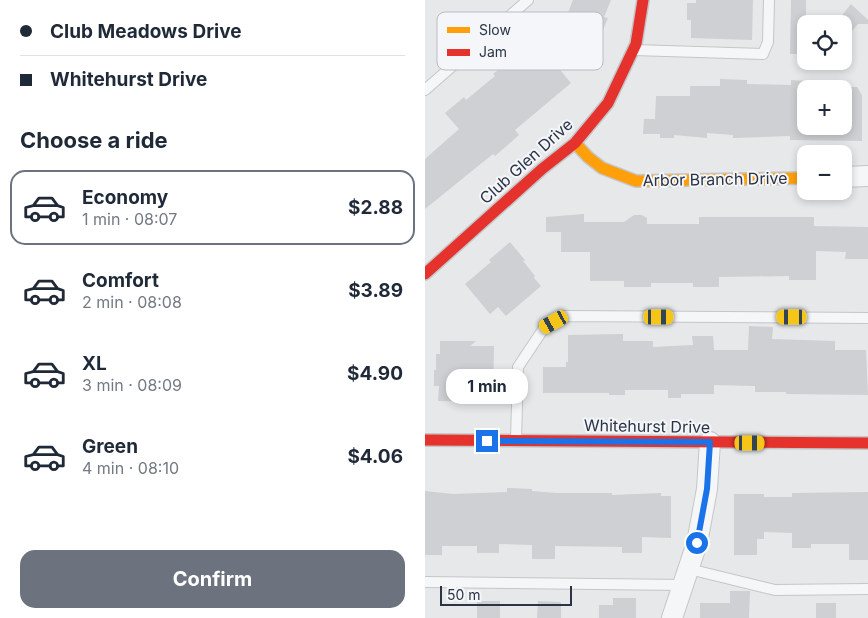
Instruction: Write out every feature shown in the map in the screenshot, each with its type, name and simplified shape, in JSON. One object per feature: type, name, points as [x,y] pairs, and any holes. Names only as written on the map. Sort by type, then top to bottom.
[{"type":"street","name":"Club Glen Drive","points":[[425,274],[542,169],[575,143],[608,103],[634,50],[643,0]]},
{"type":"street","name":"Arbor Branch Drive","points":[[575,143],[602,168],[636,181],[797,178]]},
{"type":"street","points":[[852,177],[868,176]]},
{"type":"street","name":"Whitehurst Drive","points":[[425,440],[868,444]]},
{"type":"street","points":[[672,618],[697,543],[707,489],[710,442]]},
{"type":"lane","points":[[514,12],[528,0]]},
{"type":"lane","points":[[634,50],[763,54],[768,42],[769,0]]},
{"type":"lane","points":[[425,90],[448,70]]},
{"type":"lane","points":[[516,441],[518,367],[544,328],[565,316],[868,318]]},
{"type":"lane","points":[[425,582],[686,577],[775,590],[868,589]]},
{"type":"building","points":[[573,0],[611,0],[604,17],[608,18],[603,30],[603,12],[568,12]]},
{"type":"building","points":[[696,0],[753,0],[752,40],[691,38],[691,20],[687,20],[687,3],[696,3]]},
{"type":"building","points":[[791,0],[806,0],[806,15],[797,15],[797,54],[790,54]]},
{"type":"building","points":[[851,4],[868,20],[868,24],[858,24],[852,31],[852,15],[842,15]]},
{"type":"building","points":[[498,70],[560,70],[571,83],[515,130],[519,135],[495,156],[493,154],[425,209],[425,159],[459,129],[445,113],[464,97],[466,100],[495,76],[493,74]]},
{"type":"building","points":[[720,79],[747,80],[747,84],[791,85],[791,80],[797,80],[797,135],[852,135],[852,87],[857,87],[862,95],[862,141],[790,140],[790,136],[733,138],[733,135],[707,133],[707,138],[674,135],[674,138],[660,138],[660,134],[643,134],[644,119],[655,119],[656,96],[690,96],[690,86],[720,86]]},
{"type":"building","points":[[584,214],[584,222],[624,222],[634,215],[642,215],[647,218],[647,224],[699,224],[699,217],[814,217],[814,226],[868,227],[868,259],[845,259],[846,252],[816,251],[816,280],[789,280],[789,276],[719,277],[719,287],[693,287],[693,283],[651,283],[651,287],[624,287],[624,281],[590,281],[590,252],[561,252],[561,232],[546,232],[546,217]]},
{"type":"building","points":[[510,242],[525,260],[523,261],[541,286],[506,316],[498,307],[490,314],[465,284],[491,262],[489,260]]},
{"type":"building","points":[[749,326],[773,327],[772,339],[835,341],[835,350],[866,350],[868,395],[755,392],[755,386],[714,385],[714,394],[681,394],[681,398],[668,398],[668,390],[625,390],[625,395],[609,395],[609,393],[543,393],[543,367],[566,367],[566,362],[568,362],[568,335],[623,334],[623,341],[653,341],[653,347],[693,345],[692,336],[713,336],[714,350],[748,350]]},
{"type":"building","points":[[440,341],[476,341],[470,346],[494,346],[493,402],[438,401],[439,386],[434,386],[434,370],[436,370],[436,354],[440,354]]},
{"type":"building","points":[[507,488],[532,489],[532,491],[556,493],[612,493],[612,495],[661,493],[661,496],[671,496],[671,538],[642,537],[642,553],[622,553],[622,547],[555,546],[555,559],[532,559],[532,545],[499,544],[499,553],[477,553],[477,546],[442,546],[442,555],[425,555],[425,491],[453,494],[507,492]]},
{"type":"building","points":[[868,492],[868,560],[849,560],[849,544],[811,544],[811,548],[792,548],[792,533],[764,532],[764,539],[757,539],[757,555],[734,555],[734,494],[764,494],[764,497],[792,497],[792,493]]},
{"type":"building","points":[[730,591],[750,591],[749,618],[700,618],[700,603],[730,603]]},
{"type":"building","points":[[613,598],[636,598],[636,618],[599,618],[599,605],[613,605]]},
{"type":"building","points":[[477,601],[500,601],[500,618],[477,618]]},
{"type":"building","points":[[538,601],[561,602],[561,618],[537,618]]},
{"type":"building","points":[[816,603],[836,603],[836,618],[816,618]]},
{"type":"traffic: slow","points":[[575,143],[602,168],[636,181],[797,178]]},
{"type":"traffic: jam","points":[[425,274],[542,169],[575,143],[608,103],[636,44],[643,0]]},
{"type":"traffic: jam","points":[[425,440],[868,443]]},
{"type":"route","points":[[487,441],[710,442],[707,489],[697,543]]}]
